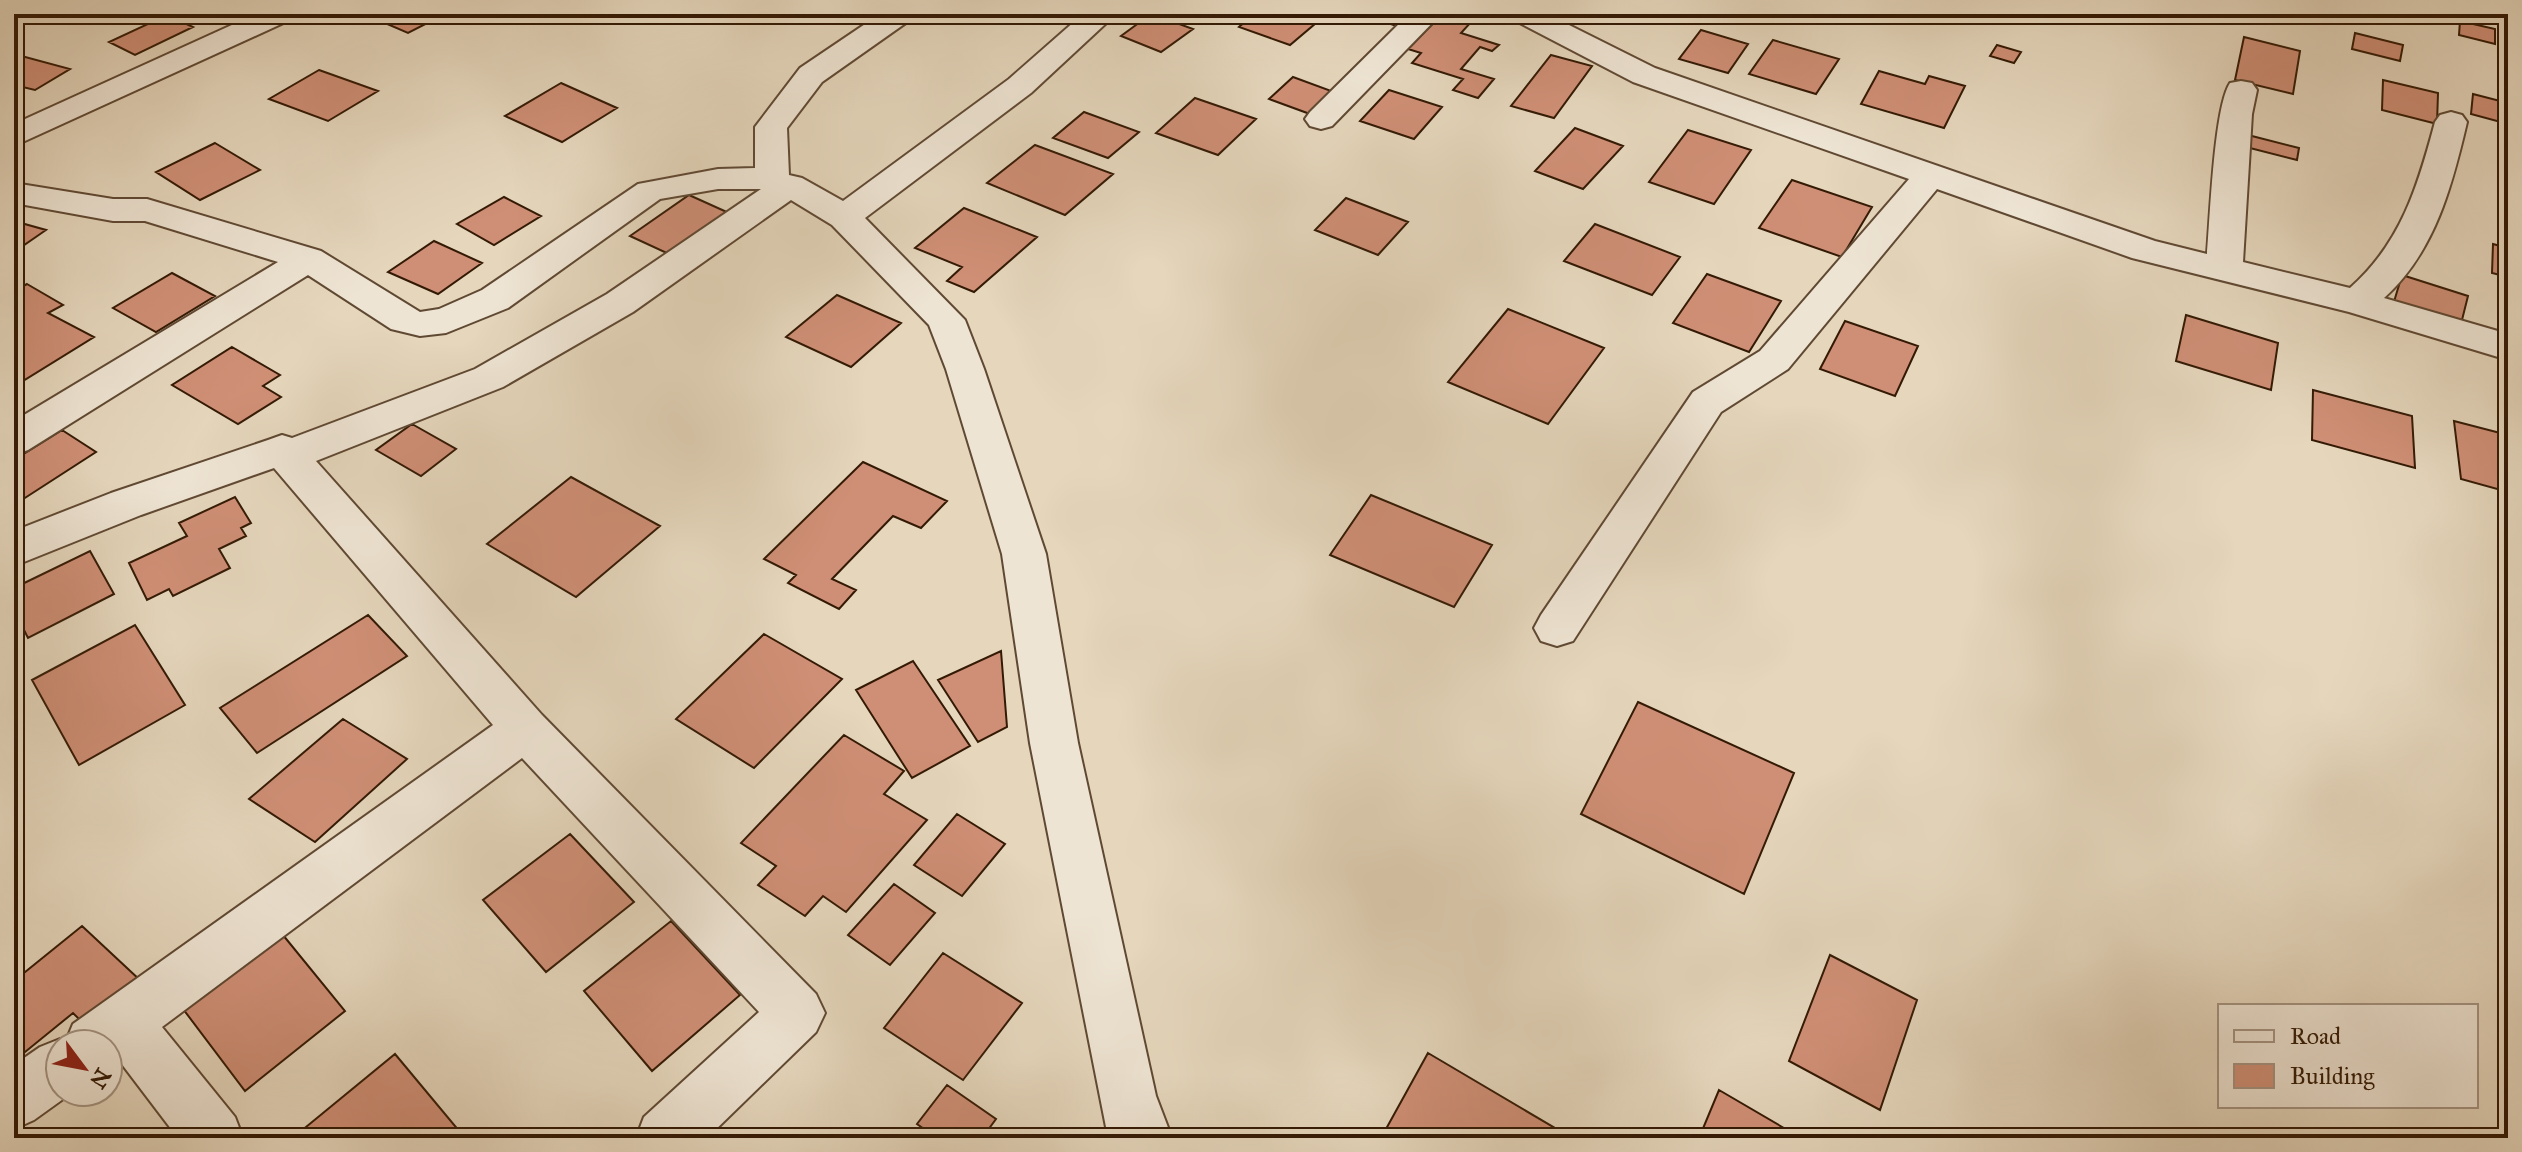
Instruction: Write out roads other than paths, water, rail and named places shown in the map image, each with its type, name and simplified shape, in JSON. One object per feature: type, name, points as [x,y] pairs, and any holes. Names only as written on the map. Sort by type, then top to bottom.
[{"type":"street","points":[[14,136],[280,14]]},
{"type":"street","points":[[781,183],[771,127],[811,75],[900,14]]},
{"type":"street","points":[[844,217],[1020,86],[1101,14]]},
{"type":"street","points":[[1321,119],[1426,14]]},
{"type":"street","points":[[1524,14],[1644,75],[2145,250],[2357,302],[2508,347]]},
{"type":"street","points":[[2224,270],[2241,90]]},
{"type":"street","points":[[2357,302],[2385,280],[2420,228],[2435,190],[2451,122]]},
{"type":"street","points":[[1557,628],[1707,402],[1774,360],[1930,176]]},
{"type":"street","points":[[14,193],[113,210],[147,210],[308,259],[404,320],[420,324],[446,321],[495,299],[650,191],[718,179],[755,178],[781,183],[844,217],[946,320],[965,369],[1024,554],[1054,743],[1127,1096],[1136,1132],[1143,1138]]},
{"type":"street","points":[[288,456],[505,370],[620,303],[781,183]]},
{"type":"street","points":[[14,440],[308,259]]},
{"type":"street","points":[[446,321],[505,370]]},
{"type":"street","points":[[14,549],[126,504],[282,450],[525,729],[797,1013],[665,1138]]},
{"type":"street","points":[[115,1028],[525,729]]},
{"type":"street","points":[[124,1049],[214,1138]]},
{"type":"street","points":[[14,1100],[44,1078]]}]
